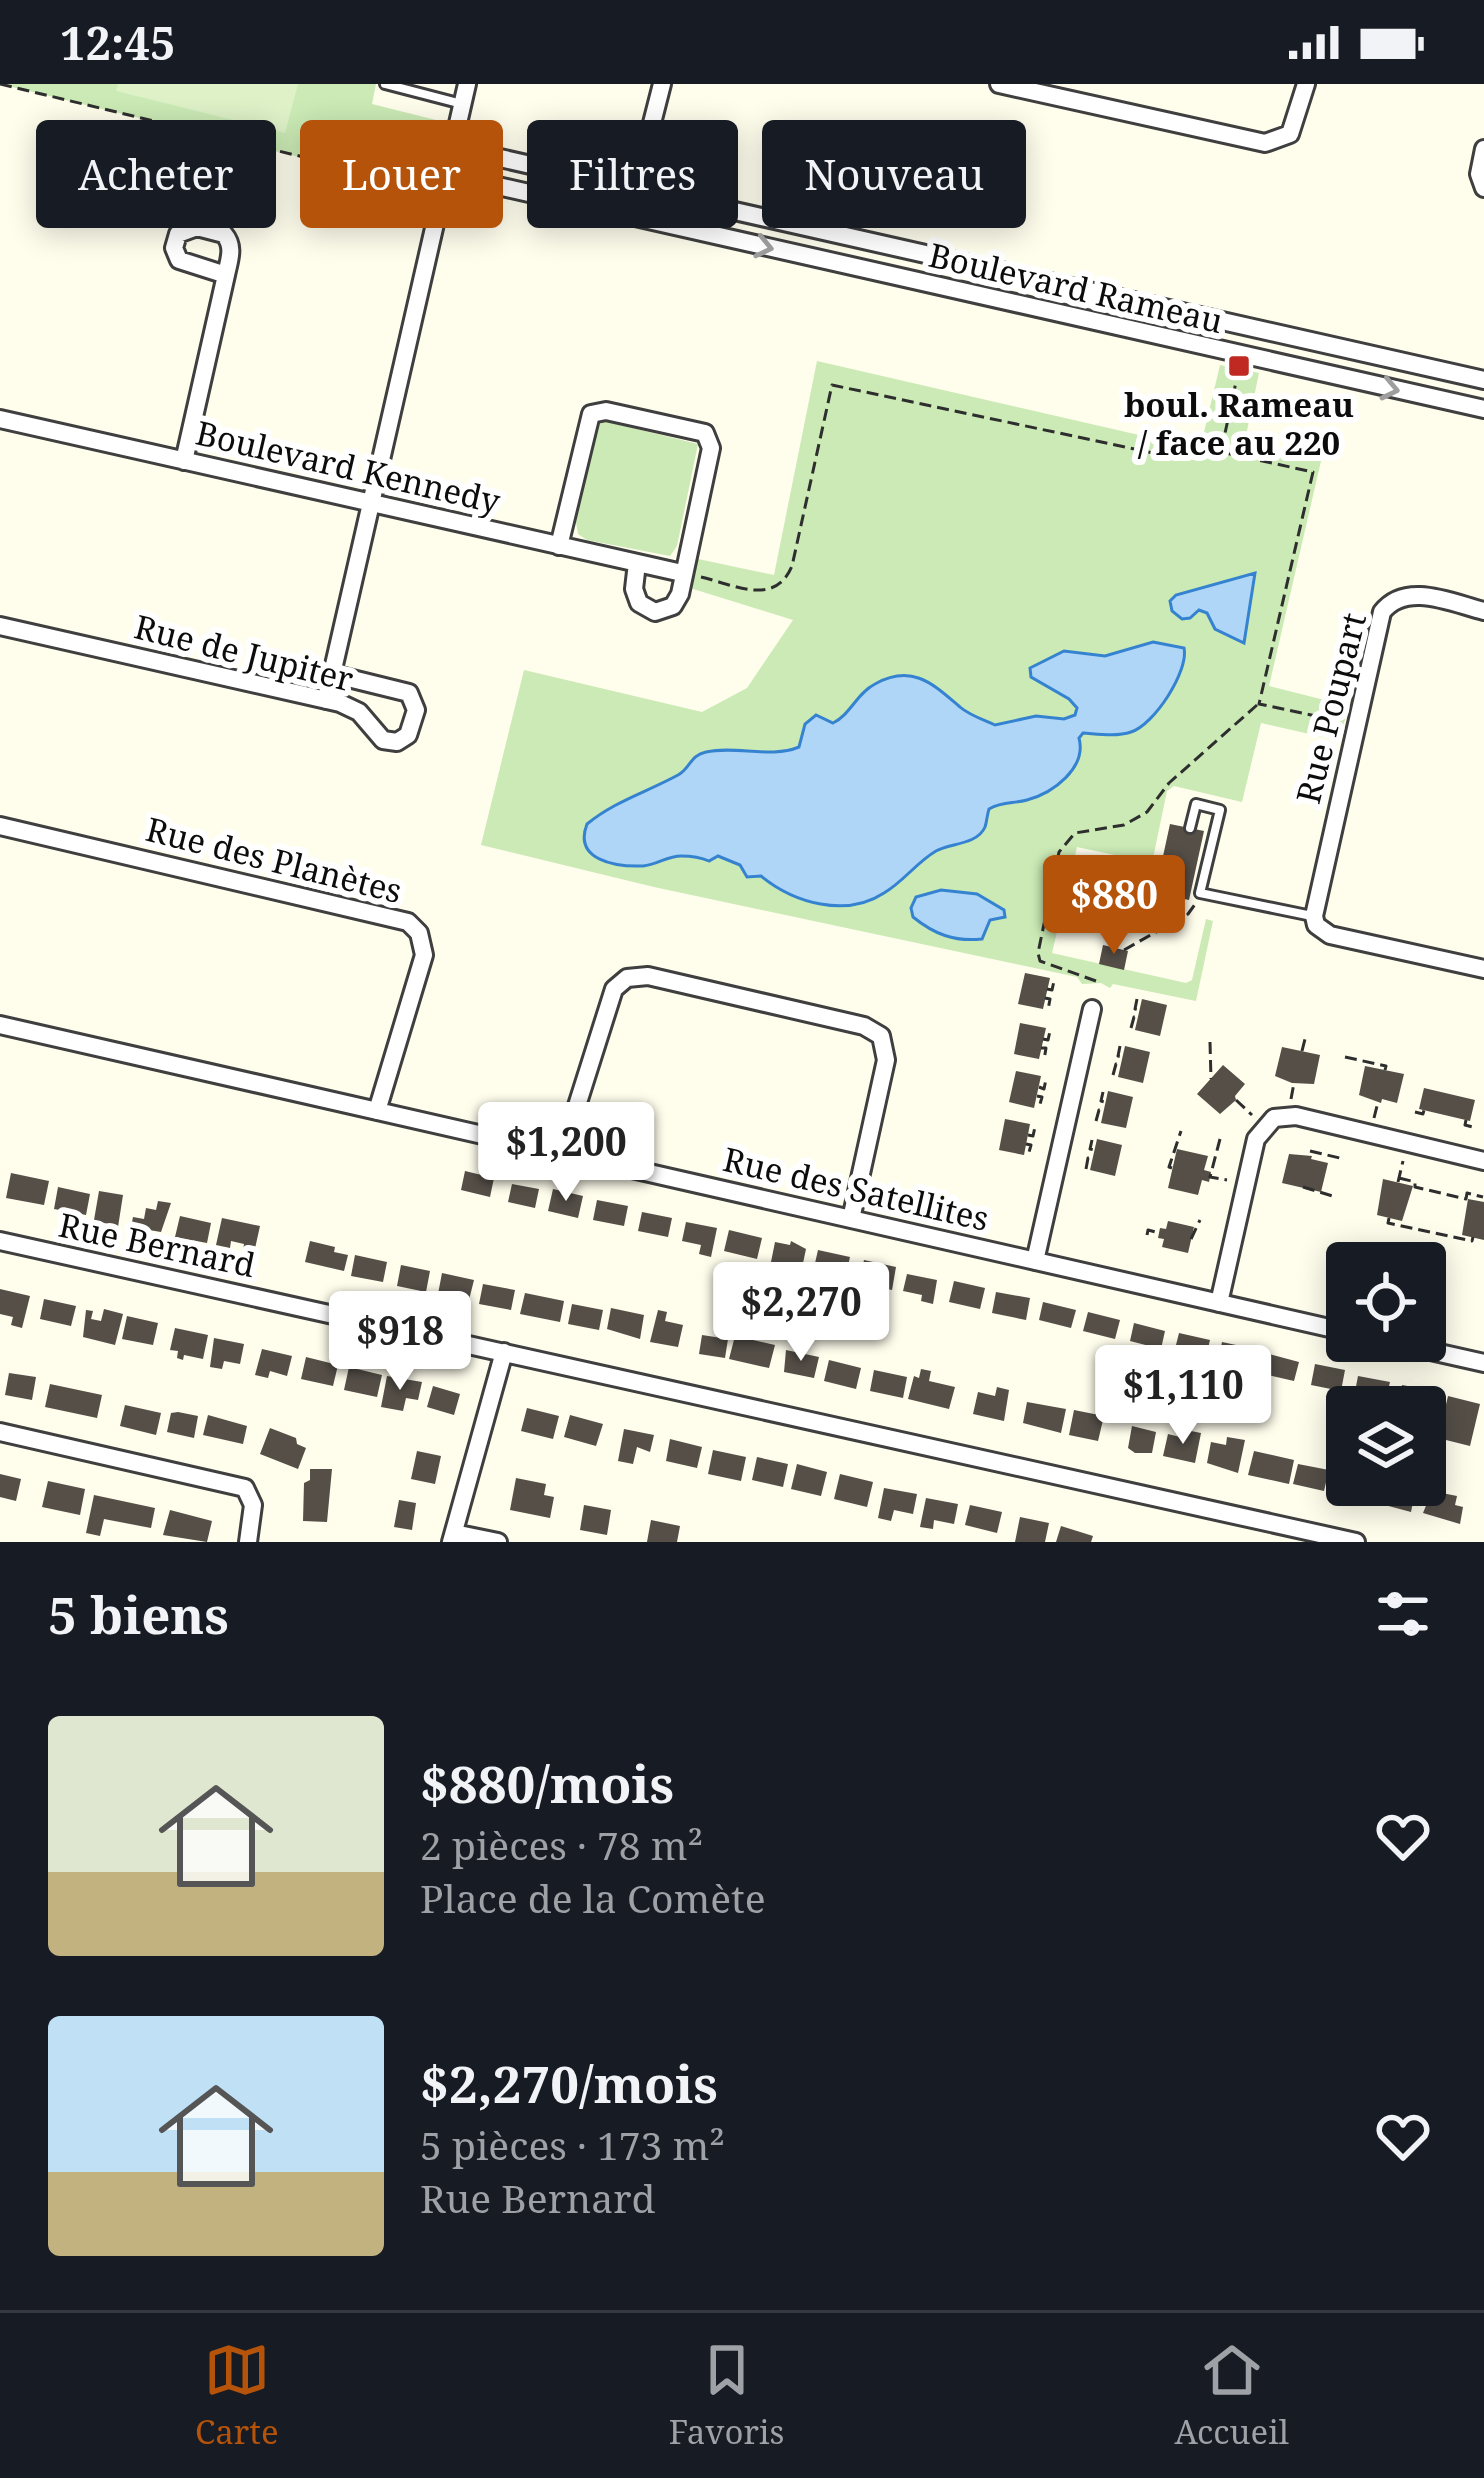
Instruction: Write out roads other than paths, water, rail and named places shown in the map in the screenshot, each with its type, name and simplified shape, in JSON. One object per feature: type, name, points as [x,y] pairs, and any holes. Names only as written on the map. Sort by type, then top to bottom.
[{"type":"street","points":[[458,120],[467,84]]},
{"type":"street","points":[[652,120],[662,84]]},
{"type":"street","points":[[999,84],[1265,143],[1290,134],[1306,84]]},
{"type":"street","points":[[1484,149],[1479,174],[1484,188]]},
{"type":"street","name":"Boulevard Rameau","points":[[738,212],[1484,380]]},
{"type":"street","points":[[326,700],[432,228]]},
{"type":"street","name":"Boulevard Rameau","points":[[677,228],[1240,361],[1484,410]]},
{"type":"street","points":[[973,295],[980,267]]},
{"type":"street","points":[[184,461],[226,274]]},
{"type":"street","points":[[1240,361],[1248,328]]},
{"type":"street","points":[[559,546],[591,414],[607,411],[700,431],[709,438],[711,448],[688,574],[678,600],[668,610],[643,608],[635,596],[637,563]]},
{"type":"street","name":"Boulevard Kennedy","points":[[0,419],[688,574]]},
{"type":"street","name":"Rue Poupart","points":[[1315,920],[1382,611],[1393,600],[1408,595],[1484,611]]},
{"type":"street","name":"Rue de Jupiter","points":[[0,626],[326,700],[356,709],[388,742],[403,740],[414,720],[415,704],[409,693],[332,674]]},
{"type":"street","name":"Rue des Planètes","points":[[0,826],[408,922],[422,940],[424,955],[377,1111]]},
{"type":"street","points":[[1315,920],[1338,937],[1484,969]]},
{"type":"street","points":[[562,1153],[614,989],[627,978],[648,976],[864,1026],[881,1036],[886,1060],[851,1219]]},
{"type":"street","points":[[1035,1261],[1092,1009]]},
{"type":"street","name":"Rue des Satellites","points":[[0,1024],[1326,1327]]},
{"type":"street","points":[[1219,1303],[1256,1138],[1278,1117],[1290,1115],[1484,1161]]},
{"type":"street","name":"Rue Bernard","points":[[0,1241],[1356,1542]]},
{"type":"street","points":[[498,1542],[453,1537],[504,1352]]},
{"type":"street","points":[[1446,1355],[1484,1364]]},
{"type":"street","points":[[0,1432],[233,1484],[249,1492],[253,1504],[248,1542]]},
{"type":"lane","points":[[385,84],[462,104]]},
{"type":"lane","points":[[1190,828],[1196,805],[1220,810],[1201,893],[1315,920]]},
{"type":"water","points":[[1255,573],[1244,643],[1215,629],[1207,613],[1199,610],[1182,619],[1172,611],[1170,601],[1176,595]]},
{"type":"water","points":[[1153,642],[1184,648],[1184,658],[1175,683],[1150,719],[1125,734],[1083,733],[1078,759],[1066,778],[1037,797],[989,809],[985,827],[976,837],[936,851],[869,901],[837,906],[804,900],[761,876],[747,877],[740,865],[718,856],[709,861],[676,856],[632,866],[599,859],[586,846],[587,824],[678,775],[701,754],[799,747],[805,724],[816,715],[833,723],[869,688],[888,678],[922,679],[995,725],[1036,716],[1064,719],[1075,715],[1077,708],[1031,677],[1030,668],[1064,651],[1105,656]]},
{"type":"water","points":[[941,890],[977,894],[1004,910],[1005,917],[990,920],[982,939],[937,932],[913,917],[911,908],[916,897]]},
{"type":"place","name":"boul. Rameau / face au 220","points":[[1239,366]]}]
